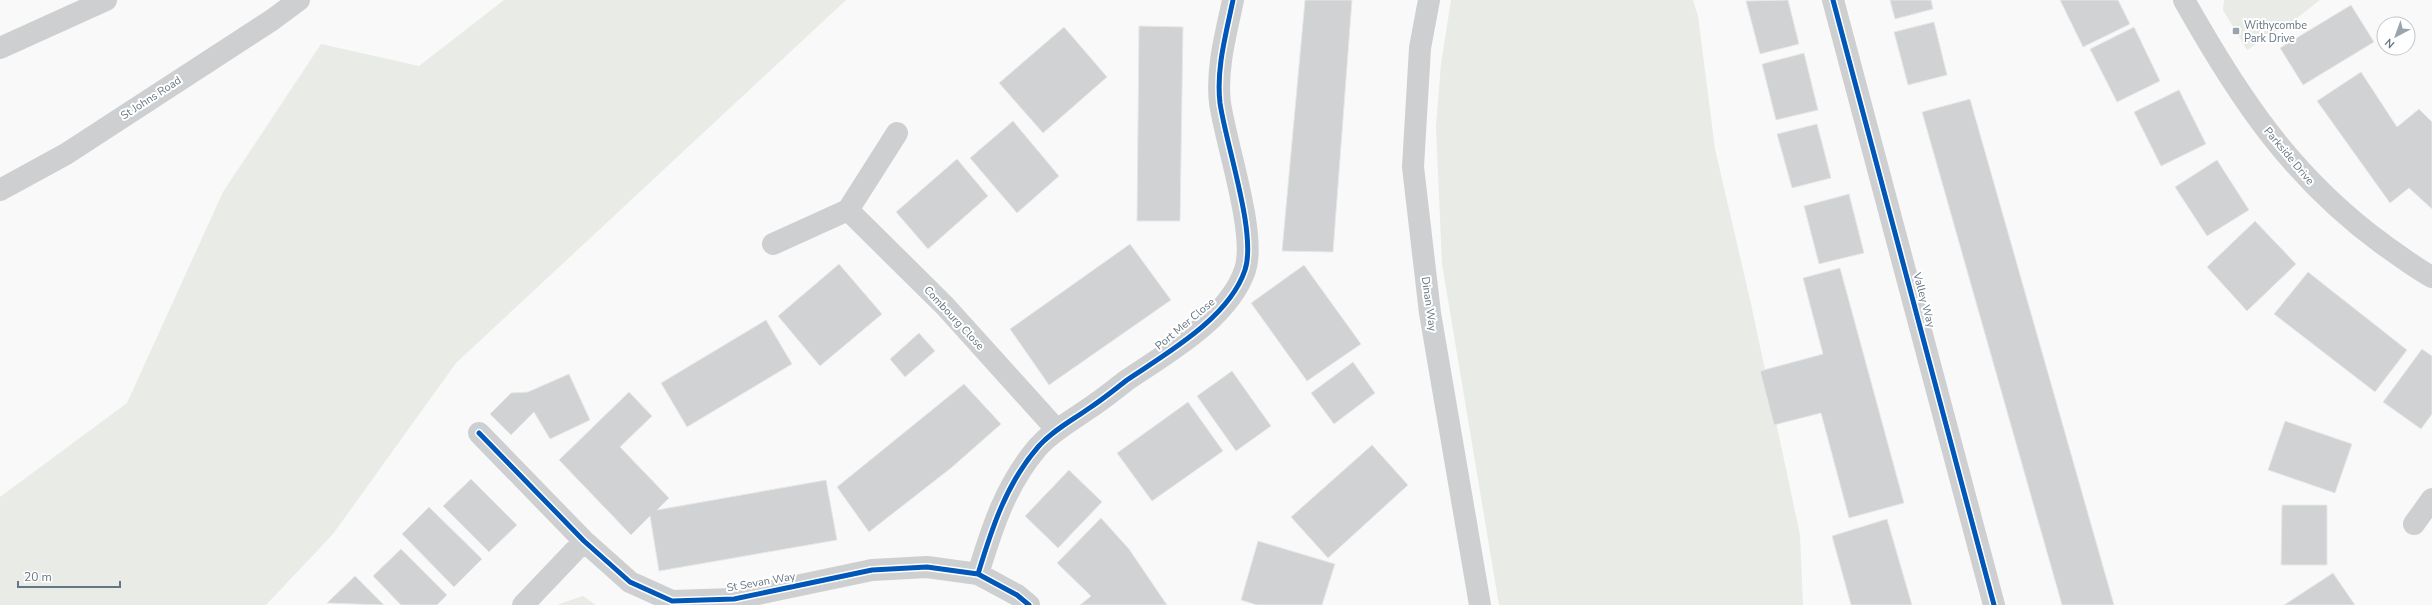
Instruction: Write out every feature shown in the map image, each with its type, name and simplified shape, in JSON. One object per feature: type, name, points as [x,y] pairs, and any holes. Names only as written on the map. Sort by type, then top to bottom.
[{"type":"street","points":[[0,48],[106,0]]},
{"type":"street","name":"St Johns Road","points":[[0,190],[66,154],[272,20],[299,0]]},
{"type":"street","name":"Port Mer Close","points":[[978,574],[996,516],[1013,481],[1039,446],[1057,430],[1173,350],[1217,313],[1235,291],[1245,269],[1248,242],[1245,218],[1226,137],[1220,101],[1220,66],[1233,0]]},
{"type":"street","name":"Dinan Way","points":[[1429,0],[1420,48],[1413,166],[1430,313],[1480,605]]},
{"type":"street","name":"Valley Way","points":[[1833,0],[1994,605]]},
{"type":"street","name":"Parkside Drive","points":[[2184,0],[2224,71],[2301,173],[2349,219],[2432,277]]},
{"type":"street","points":[[773,244],[848,210],[897,133]]},
{"type":"street","name":"Combourg Close","points":[[848,210],[945,306],[1057,430]]},
{"type":"street","name":"St Sevan Way","points":[[479,433],[584,541],[630,582],[672,601],[734,599],[872,570],[927,567],[978,574],[1017,595],[1029,605]]},
{"type":"street","points":[[2414,524],[2432,499]]},
{"type":"street","points":[[523,605],[584,541]]},
{"type":"shaded area","points":[[504,0],[846,0],[456,363],[333,534],[266,605],[0,605],[0,497],[127,403],[223,192],[321,44],[419,66]]},
{"type":"shaded area","points":[[1451,0],[1693,0],[1698,16],[1715,149],[1751,304],[1800,535],[1803,605],[1499,605],[1442,264],[1436,127],[1441,64]]},
{"type":"shaded area","points":[[2224,0],[2320,0],[2297,18],[2247,50],[2223,10]]},
{"type":"shaded area","points":[[583,596],[596,605],[558,605],[559,604]]},
{"type":"building","points":[[1305,0],[1352,0],[1333,252],[1282,251]]},
{"type":"building","points":[[1788,0],[1799,44],[1760,54],[1746,1]]},
{"type":"building","points":[[1890,0],[1931,0],[1933,9],[1895,19]]},
{"type":"building","points":[[2060,0],[2118,0],[2130,24],[2083,47]]},
{"type":"building","points":[[2351,5],[2374,42],[2303,85],[2280,48]]},
{"type":"building","points":[[1934,22],[1947,75],[1908,85],[1894,32]]},
{"type":"building","points":[[1139,26],[1183,27],[1180,221],[1137,221]]},
{"type":"building","points":[[1064,27],[1107,77],[1043,133],[999,83]]},
{"type":"building","points":[[2134,27],[2160,81],[2117,102],[2090,49]]},
{"type":"building","points":[[1804,53],[1818,110],[1776,120],[1762,64]]},
{"type":"building","points":[[2361,72],[2397,127],[2419,109],[2432,122],[2432,209],[2409,188],[2390,203],[2317,101]]},
{"type":"building","points":[[2179,90],[2206,144],[2161,166],[2134,112]]},
{"type":"building","points":[[1970,99],[2114,605],[2062,605],[1922,112]]},
{"type":"building","points":[[1013,121],[1059,176],[1017,213],[970,158]]},
{"type":"building","points":[[1817,124],[1831,178],[1792,188],[1777,134]]},
{"type":"building","points":[[957,159],[988,196],[928,249],[896,212]]},
{"type":"building","points":[[2217,160],[2249,210],[2207,236],[2175,187]]},
{"type":"building","points":[[1849,194],[1864,253],[1819,264],[1804,206]]},
{"type":"building","points":[[2255,221],[2296,264],[2247,311],[2207,267]]},
{"type":"building","points":[[1130,244],[1171,300],[1049,385],[1010,329]]},
{"type":"building","points":[[839,264],[882,314],[820,366],[778,316]]},
{"type":"building","points":[[1304,265],[1361,344],[1307,381],[1251,303]]},
{"type":"building","points":[[1840,268],[1904,503],[1849,518],[1821,413],[1774,425],[1760,371],[1823,354],[1803,278]]},
{"type":"building","points":[[2308,272],[2407,350],[2375,392],[2274,314]]},
{"type":"building","points":[[766,320],[792,364],[687,427],[661,383]]},
{"type":"building","points":[[919,333],[935,351],[905,377],[890,359]]},
{"type":"building","points":[[2422,349],[2432,356],[2432,414],[2421,429],[2383,402]]},
{"type":"building","points":[[1353,362],[1375,393],[1334,424],[1311,393]]},
{"type":"building","points":[[1232,371],[1271,426],[1236,451],[1197,396]]},
{"type":"building","points":[[569,374],[590,420],[550,439],[534,412],[511,435],[490,414],[511,393],[528,392]]},
{"type":"building","points":[[964,384],[1001,424],[951,468],[869,532],[837,487]]},
{"type":"building","points":[[629,392],[652,416],[620,447],[669,498],[657,510],[826,480],[837,540],[659,571],[650,516],[631,535],[559,460]]},
{"type":"building","points":[[1188,402],[1223,451],[1152,501],[1117,453]]},
{"type":"building","points":[[2285,421],[2352,444],[2335,493],[2268,470]]},
{"type":"building","points":[[1372,445],[1408,485],[1328,558],[1291,517]]},
{"type":"building","points":[[1069,470],[1102,502],[1058,548],[1025,516]]},
{"type":"building","points":[[471,479],[517,525],[489,552],[443,506]]},
{"type":"building","points":[[2282,505],[2327,505],[2327,565],[2281,565]]},
{"type":"building","points":[[429,507],[482,559],[454,587],[402,534]]},
{"type":"building","points":[[1101,518],[1129,549],[1167,605],[1080,605],[1091,596],[1057,563]]},
{"type":"building","points":[[1887,519],[1912,605],[1851,605],[1832,536]]},
{"type":"building","points":[[1258,541],[1335,564],[1322,605],[1257,605],[1241,600]]},
{"type":"building","points":[[401,549],[447,595],[437,605],[401,605],[373,576]]},
{"type":"building","points":[[2333,573],[2355,605],[2284,605]]},
{"type":"building","points":[[355,576],[384,605],[327,603]]},
{"type":"cycle path","points":[[978,574],[1001,507],[1017,476],[1043,441],[1055,431],[1195,333],[1225,304],[1237,287],[1245,270],[1248,254],[1244,212],[1223,121],[1219,90],[1222,52],[1233,0]]},
{"type":"cycle path","points":[[1833,0],[1994,605]]},
{"type":"cycle path","points":[[479,433],[584,541],[630,582],[672,601],[734,599],[872,570],[927,567],[978,574],[1017,595],[1029,605]]},
{"type":"place","name":"Withycombe Park Drive","points":[[2236,31]]}]
